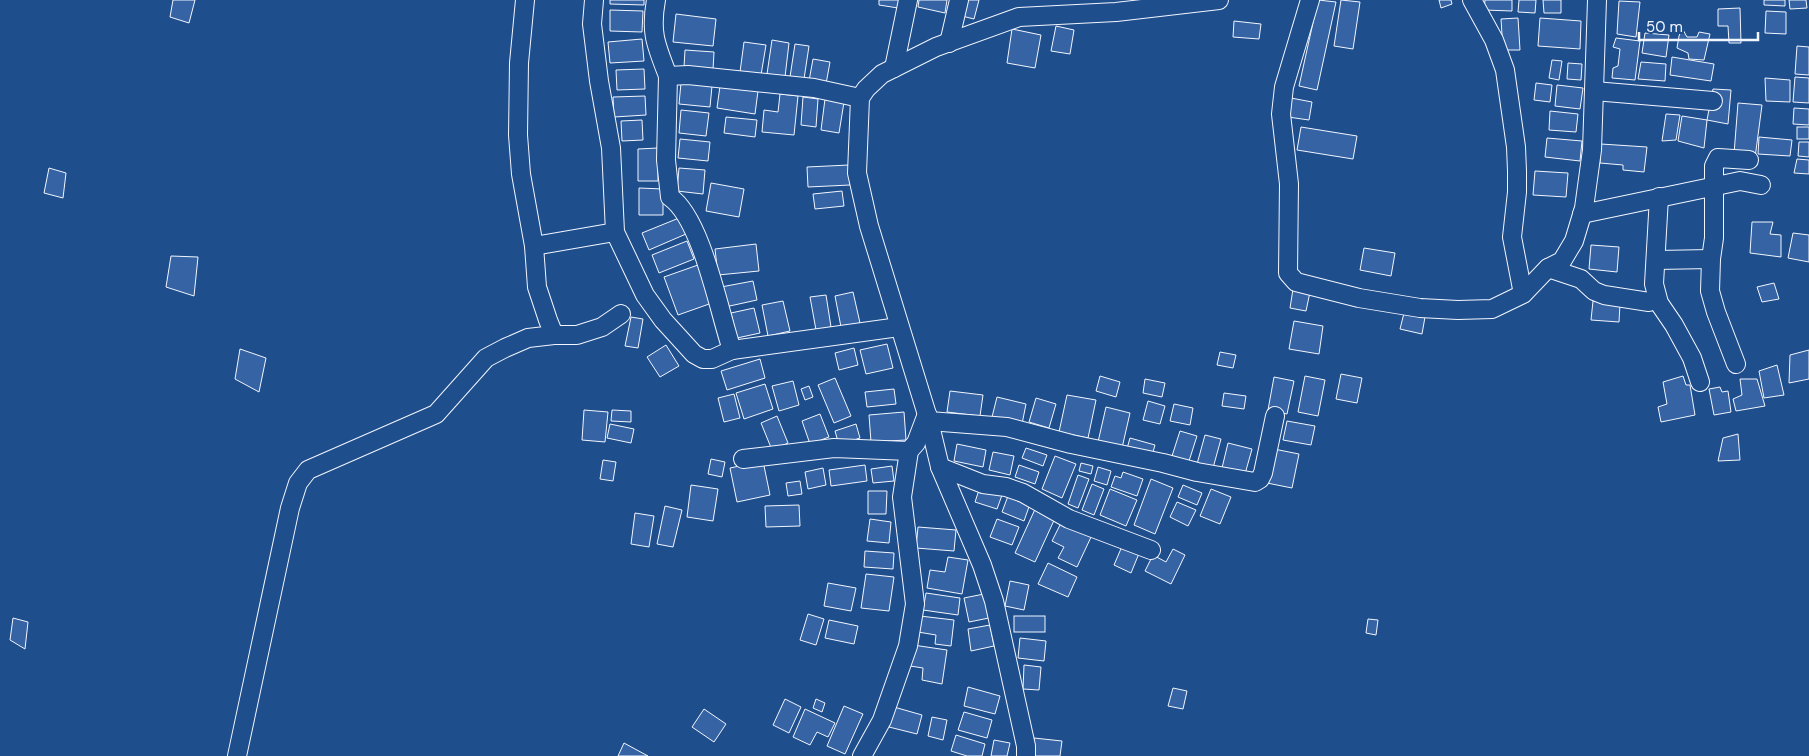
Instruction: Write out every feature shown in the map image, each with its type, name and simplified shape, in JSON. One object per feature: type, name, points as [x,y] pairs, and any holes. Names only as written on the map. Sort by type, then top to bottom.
[{"type":"street","points":[[525,0],[519,63],[518,135],[521,174],[534,246],[537,287],[554,335]]},
{"type":"street","points":[[594,0],[592,24],[599,81],[611,148],[615,232],[645,295],[663,320],[694,354],[703,359],[712,359],[732,350],[899,328]]},
{"type":"street","points":[[656,0],[653,32],[668,76],[666,160],[670,197],[678,202],[695,231],[713,282],[722,321],[732,350]]},
{"type":"street","points":[[894,68],[908,0]]},
{"type":"street","points":[[948,43],[959,0]]},
{"type":"street","points":[[1026,756],[1026,746],[994,601],[982,565],[940,467],[916,374],[899,328],[869,226],[857,173],[860,98],[866,89],[882,74],[948,43],[1019,18],[1116,12],[1219,0]]},
{"type":"street","points":[[1310,0],[1284,87],[1281,114],[1290,184],[1288,273],[1296,282],[1359,298],[1420,308],[1458,310],[1492,309],[1523,294],[1548,268],[1562,261],[1574,241],[1582,214],[1592,150],[1597,0]]},
{"type":"street","points":[[1472,0],[1494,40],[1505,70],[1516,147],[1517,192],[1512,237],[1523,294]]},
{"type":"street","points":[[668,76],[688,75],[814,88],[860,98]]},
{"type":"street","points":[[1594,91],[1713,101]]},
{"type":"street","points":[[1736,364],[1710,291],[1714,238],[1714,166],[1718,158],[1749,160]]},
{"type":"street","points":[[1582,214],[1740,181],[1761,185]]},
{"type":"street","points":[[1659,197],[1654,284],[1659,303],[1674,325],[1692,358],[1700,382]]},
{"type":"street","points":[[534,246],[615,232]]},
{"type":"street","points":[[1656,260],[1711,260]]},
{"type":"street","points":[[1548,268],[1582,278],[1594,291],[1604,295],[1649,302]]},
{"type":"street","points":[[237,756],[290,508],[298,483],[308,470],[436,414],[486,358],[528,338],[577,335],[602,328],[621,314]]},
{"type":"street","points":[[928,417],[1007,426],[1071,444],[1197,472],[1255,482],[1260,479],[1263,473],[1275,416]]},
{"type":"street","points":[[862,756],[882,720],[908,646],[915,604],[902,497],[909,451],[916,442],[928,417]]},
{"type":"street","points":[[743,459],[834,448],[909,451]]},
{"type":"street","points":[[940,467],[983,484],[1006,486],[1023,493],[1068,519],[1151,550]]},
{"type":"building","points":[[173,0],[195,0],[189,23],[170,17]]},
{"type":"building","points":[[610,0],[644,0],[644,5],[610,4]]},
{"type":"building","points":[[879,0],[900,0],[898,8],[879,5]]},
{"type":"building","points":[[919,0],[947,0],[945,13],[918,7]]},
{"type":"building","points":[[967,0],[979,0],[974,19],[962,16]]},
{"type":"building","points":[[1318,0],[1336,2],[1317,90],[1299,86]]},
{"type":"building","points":[[1341,0],[1360,2],[1353,49],[1334,46]]},
{"type":"building","points":[[1439,0],[1451,0],[1452,4],[1441,8]]},
{"type":"building","points":[[1485,0],[1512,0],[1512,11],[1484,10]]},
{"type":"building","points":[[1519,0],[1536,0],[1535,13],[1518,12]]},
{"type":"building","points":[[1543,0],[1561,0],[1561,13],[1544,13]]},
{"type":"building","points":[[1764,0],[1785,0],[1785,6],[1764,5]]},
{"type":"building","points":[[1789,0],[1806,0],[1807,8],[1790,9]]},
{"type":"building","points":[[1619,1],[1640,2],[1636,37],[1617,34]]},
{"type":"building","points":[[1740,8],[1741,43],[1729,43],[1728,26],[1718,26],[1718,9]]},
{"type":"building","points":[[610,10],[643,11],[642,32],[610,31]]},
{"type":"building","points":[[1766,11],[1786,12],[1786,34],[1765,33]]},
{"type":"building","points":[[676,14],[716,19],[713,46],[673,42]]},
{"type":"building","points":[[1518,18],[1520,50],[1503,50],[1501,19]]},
{"type":"building","points":[[1540,18],[1581,21],[1580,49],[1538,46]]},
{"type":"building","points":[[1234,21],[1261,24],[1259,39],[1233,37]]},
{"type":"building","points":[[1056,26],[1074,30],[1070,54],[1051,51]]},
{"type":"building","points":[[1682,28],[1687,37],[1697,37],[1699,32],[1710,34],[1704,60],[1689,59],[1688,53],[1677,48]]},
{"type":"building","points":[[1012,29],[1041,35],[1035,68],[1007,63]]},
{"type":"building","points":[[1645,33],[1669,35],[1666,57],[1642,53]]},
{"type":"building","points":[[1616,38],[1640,41],[1635,80],[1612,78],[1613,68],[1618,66],[1620,49],[1613,47]]},
{"type":"building","points":[[642,39],[644,61],[610,63],[608,42]]},
{"type":"building","points":[[772,40],[789,43],[785,77],[767,74]]},
{"type":"building","points":[[744,42],[766,45],[761,75],[740,72]]},
{"type":"building","points":[[795,44],[809,46],[804,79],[790,77]]},
{"type":"building","points":[[1797,46],[1809,47],[1809,75],[1795,74]]},
{"type":"building","points":[[685,50],[714,52],[713,70],[684,67]]},
{"type":"building","points":[[1672,57],[1714,64],[1711,81],[1670,75]]},
{"type":"building","points":[[813,59],[830,62],[826,84],[809,81]]},
{"type":"building","points":[[1552,60],[1562,61],[1559,80],[1549,78]]},
{"type":"building","points":[[1641,62],[1666,64],[1665,81],[1638,79]]},
{"type":"building","points":[[1568,63],[1582,64],[1581,80],[1567,79]]},
{"type":"building","points":[[644,69],[645,89],[617,90],[616,70]]},
{"type":"building","points":[[1795,77],[1809,78],[1809,103],[1793,102]]},
{"type":"building","points":[[1765,78],[1790,80],[1790,102],[1766,101]]},
{"type":"building","points":[[681,83],[712,86],[710,107],[679,104]]},
{"type":"building","points":[[1536,83],[1552,85],[1550,102],[1534,100]]},
{"type":"building","points":[[1557,85],[1583,88],[1580,109],[1555,106]]},
{"type":"building","points":[[720,86],[758,91],[755,114],[717,108]]},
{"type":"building","points":[[1713,89],[1731,90],[1728,124],[1707,120]]},
{"type":"building","points":[[780,94],[798,96],[794,135],[762,132],[764,110],[778,112]]},
{"type":"building","points":[[645,96],[646,115],[614,117],[613,97]]},
{"type":"building","points":[[803,97],[818,99],[816,127],[801,125]]},
{"type":"building","points":[[1291,98],[1312,102],[1309,120],[1288,117]]},
{"type":"building","points":[[825,99],[844,102],[839,133],[821,130]]},
{"type":"building","points":[[1738,103],[1762,105],[1755,158],[1734,154]]},
{"type":"building","points":[[1794,108],[1809,109],[1809,125],[1793,124]]},
{"type":"building","points":[[681,110],[709,113],[706,136],[679,133]]},
{"type":"building","points":[[1550,111],[1578,114],[1576,132],[1549,130]]},
{"type":"building","points":[[1666,114],[1680,115],[1676,140],[1662,141]]},
{"type":"building","points":[[1682,116],[1707,120],[1704,148],[1678,141]]},
{"type":"building","points":[[726,117],[757,120],[755,137],[724,133]]},
{"type":"building","points":[[642,120],[643,140],[622,141],[621,121]]},
{"type":"building","points":[[1301,127],[1357,136],[1353,159],[1297,150]]},
{"type":"building","points":[[1797,127],[1809,127],[1809,139],[1797,139]]},
{"type":"building","points":[[1759,137],[1792,140],[1790,156],[1758,154]]},
{"type":"building","points":[[1547,138],[1582,141],[1580,161],[1545,157]]},
{"type":"building","points":[[680,139],[710,142],[708,161],[678,158]]},
{"type":"building","points":[[1799,142],[1809,142],[1809,157],[1798,156]]},
{"type":"building","points":[[1601,144],[1647,147],[1644,172],[1623,170],[1623,165],[1600,163]]},
{"type":"building","points":[[658,148],[658,181],[638,181],[638,149]]},
{"type":"building","points":[[1797,159],[1809,160],[1809,174],[1794,173]]},
{"type":"building","points":[[849,165],[850,185],[808,187],[807,167]]},
{"type":"building","points":[[49,168],[66,173],[63,198],[44,193]]},
{"type":"building","points":[[679,168],[705,170],[703,194],[677,191]]},
{"type":"building","points":[[1535,171],[1568,173],[1566,197],[1533,195]]},
{"type":"building","points":[[711,183],[744,189],[739,217],[706,211]]},
{"type":"building","points":[[639,188],[663,189],[663,215],[639,215]]},
{"type":"building","points":[[842,191],[844,206],[815,209],[813,194]]},
{"type":"building","points":[[679,218],[686,234],[649,250],[642,233]]},
{"type":"building","points":[[1752,222],[1773,222],[1770,234],[1781,235],[1781,257],[1750,253]]},
{"type":"building","points":[[1793,233],[1809,235],[1809,262],[1788,258]]},
{"type":"building","points":[[687,241],[694,259],[659,273],[652,255]]},
{"type":"building","points":[[756,244],[759,271],[718,275],[715,249]]},
{"type":"building","points":[[1591,245],[1619,247],[1617,272],[1589,269]]},
{"type":"building","points":[[1364,248],[1395,253],[1391,276],[1360,270]]},
{"type":"building","points":[[171,256],[198,257],[194,296],[166,287]]},
{"type":"building","points":[[698,265],[712,303],[678,315],[664,277]]},
{"type":"building","points":[[753,281],[757,300],[725,307],[721,287]]},
{"type":"building","points":[[1774,283],[1779,299],[1762,302],[1757,287]]},
{"type":"building","points":[[1293,289],[1310,292],[1306,311],[1290,308]]},
{"type":"building","points":[[853,292],[860,323],[841,327],[835,296]]},
{"type":"building","points":[[826,295],[831,327],[816,330],[810,297]]},
{"type":"building","points":[[783,301],[790,331],[768,336],[762,305]]},
{"type":"building","points":[[1593,301],[1620,304],[1619,322],[1591,320]]},
{"type":"building","points":[[754,308],[760,333],[737,338],[731,313]]},
{"type":"building","points":[[1404,313],[1425,317],[1422,334],[1400,329]]},
{"type":"building","points":[[631,317],[643,319],[638,348],[625,346]]},
{"type":"building","points":[[1294,321],[1323,326],[1319,354],[1289,349]]},
{"type":"building","points":[[887,344],[893,368],[866,374],[860,350]]},
{"type":"building","points":[[666,345],[679,366],[660,377],[647,357]]},
{"type":"building","points":[[854,348],[858,365],[839,370],[835,353]]},
{"type":"building","points":[[240,349],[266,358],[259,392],[235,379]]},
{"type":"building","points":[[1809,350],[1809,379],[1789,383],[1790,355]]},
{"type":"building","points":[[1220,352],[1236,355],[1233,368],[1217,365]]},
{"type":"building","points":[[760,359],[765,378],[727,390],[721,371]]},
{"type":"building","points":[[1777,365],[1784,395],[1764,398],[1759,371]]},
{"type":"building","points":[[1341,374],[1362,378],[1357,403],[1336,399]]},
{"type":"building","points":[[1100,376],[1120,382],[1116,397],[1096,391]]},
{"type":"building","points":[[1305,376],[1325,380],[1318,416],[1298,412]]},
{"type":"building","points":[[1683,376],[1686,385],[1690,385],[1695,415],[1661,422],[1658,407],[1667,404],[1663,382]]},
{"type":"building","points":[[1274,377],[1294,381],[1287,414],[1268,410]]},
{"type":"building","points":[[835,378],[851,416],[834,423],[818,385]]},
{"type":"building","points":[[1145,379],[1165,383],[1162,397],[1143,393]]},
{"type":"building","points":[[1740,379],[1757,379],[1765,406],[1736,411],[1733,399],[1742,395]]},
{"type":"building","points":[[793,381],[799,405],[779,411],[772,386]]},
{"type":"building","points":[[765,384],[773,409],[744,419],[736,393]]},
{"type":"building","points":[[809,386],[813,397],[805,400],[801,389]]},
{"type":"building","points":[[1720,387],[1722,392],[1728,391],[1731,412],[1714,415],[1709,389]]},
{"type":"building","points":[[894,389],[896,404],[867,407],[865,392]]},
{"type":"building","points":[[950,391],[983,395],[980,416],[947,412]]},
{"type":"building","points":[[1224,393],[1246,396],[1244,409],[1222,406]]},
{"type":"building","points":[[734,394],[740,418],[724,422],[718,398]]},
{"type":"building","points":[[1067,395],[1096,400],[1088,438],[1059,432]]},
{"type":"building","points":[[997,397],[1026,404],[1022,424],[992,417]]},
{"type":"building","points":[[1036,398],[1056,404],[1049,428],[1029,422]]},
{"type":"building","points":[[1148,401],[1165,406],[1160,424],[1143,420]]},
{"type":"building","points":[[1174,404],[1193,408],[1190,425],[1170,421]]},
{"type":"building","points":[[1106,407],[1130,413],[1122,448],[1098,442]]},
{"type":"building","points":[[584,410],[608,412],[605,442],[582,440]]},
{"type":"building","points":[[612,410],[631,411],[631,422],[611,421]]},
{"type":"building","points":[[904,412],[906,440],[871,442],[869,415]]},
{"type":"building","points":[[820,414],[829,437],[810,444],[802,421]]},
{"type":"building","points":[[777,416],[788,443],[772,450],[761,423]]},
{"type":"building","points":[[1287,421],[1315,426],[1311,445],[1283,440]]},
{"type":"building","points":[[610,424],[634,429],[631,443],[607,438]]},
{"type":"building","points":[[856,424],[860,438],[839,445],[835,431]]},
{"type":"building","points":[[1180,431],[1197,436],[1189,461],[1172,456]]},
{"type":"building","points":[[1738,434],[1740,460],[1718,461],[1723,438]]},
{"type":"building","points":[[1205,435],[1221,439],[1213,468],[1197,464]]},
{"type":"building","points":[[1130,438],[1155,445],[1151,459],[1126,452]]},
{"type":"building","points":[[1228,443],[1252,449],[1245,474],[1222,468]]},
{"type":"building","points":[[957,444],[986,450],[983,467],[954,461]]},
{"type":"building","points":[[1026,448],[1047,455],[1043,466],[1022,458]]},
{"type":"building","points":[[1274,449],[1299,454],[1292,488],[1267,483]]},
{"type":"building","points":[[993,452],[1014,456],[1010,475],[989,470]]},
{"type":"building","points":[[1055,456],[1076,464],[1062,498],[1042,489]]},
{"type":"building","points":[[711,459],[725,462],[722,477],[708,474]]},
{"type":"building","points":[[603,460],[616,462],[613,481],[600,479]]},
{"type":"building","points":[[763,461],[770,495],[737,502],[730,468]]},
{"type":"building","points":[[1081,463],[1093,466],[1091,474],[1079,471]]},
{"type":"building","points":[[865,465],[867,481],[831,486],[829,470]]},
{"type":"building","points":[[1019,465],[1039,472],[1035,484],[1015,477]]},
{"type":"building","points":[[892,466],[894,481],[873,483],[871,469]]},
{"type":"building","points":[[1098,467],[1111,471],[1107,485],[1094,481]]},
{"type":"building","points":[[823,468],[826,485],[808,489],[805,472]]},
{"type":"building","points":[[1123,472],[1143,479],[1137,496],[1111,487],[1115,476],[1121,478]]},
{"type":"building","points":[[1078,475],[1089,479],[1078,508],[1068,504]]},
{"type":"building","points":[[1151,479],[1173,488],[1155,534],[1134,525]]},
{"type":"building","points":[[800,481],[802,494],[788,496],[786,483]]},
{"type":"building","points":[[1092,484],[1104,489],[1094,515],[1082,510]]},
{"type":"building","points":[[691,485],[718,489],[713,521],[687,517]]},
{"type":"building","points":[[1183,485],[1202,493],[1197,505],[1178,497]]},
{"type":"building","points":[[980,487],[1002,495],[997,509],[975,502]]},
{"type":"building","points":[[1110,489],[1137,500],[1126,526],[1100,515]]},
{"type":"building","points":[[1211,489],[1231,497],[1220,524],[1200,516]]},
{"type":"building","points":[[868,491],[887,491],[886,514],[868,514]]},
{"type":"building","points":[[1008,496],[1030,504],[1024,521],[1002,512]]},
{"type":"building","points":[[1177,502],[1196,510],[1188,526],[1170,517]]},
{"type":"building","points":[[799,505],[800,526],[766,527],[765,506]]},
{"type":"building","points":[[665,506],[682,510],[673,547],[657,544]]},
{"type":"building","points":[[1036,507],[1056,516],[1035,562],[1015,553]]},
{"type":"building","points":[[635,513],[654,516],[649,547],[631,544]]},
{"type":"building","points":[[870,519],[891,522],[889,543],[867,541]]},
{"type":"building","points":[[997,519],[1019,527],[1012,545],[990,537]]},
{"type":"building","points":[[1062,521],[1092,535],[1077,567],[1058,558],[1064,547],[1052,541]]},
{"type":"building","points":[[918,527],[956,530],[954,551],[916,548]]},
{"type":"building","points":[[1123,544],[1140,551],[1131,573],[1114,565]]},
{"type":"building","points":[[1173,549],[1185,555],[1171,584],[1145,571],[1153,555],[1166,562]]},
{"type":"building","points":[[865,551],[894,553],[893,569],[864,567]]},
{"type":"building","points":[[948,557],[968,560],[962,594],[927,588],[930,570],[945,572]]},
{"type":"building","points":[[1048,563],[1077,577],[1068,597],[1038,584]]},
{"type":"building","points":[[866,574],[894,577],[889,611],[861,608]]},
{"type":"building","points":[[1010,581],[1029,585],[1024,610],[1005,606]]},
{"type":"building","points":[[828,583],[856,588],[851,611],[824,606]]},
{"type":"building","points":[[926,593],[960,598],[958,615],[923,610]]},
{"type":"building","points":[[984,594],[989,618],[969,622],[964,598]]},
{"type":"building","points":[[808,614],[824,619],[816,645],[800,640]]},
{"type":"building","points":[[920,616],[954,620],[951,646],[935,644],[936,635],[918,632]]},
{"type":"building","points":[[1014,616],[1045,616],[1045,632],[1014,632]]},
{"type":"building","points":[[13,618],[28,622],[25,649],[10,640]]},
{"type":"building","points":[[1368,619],[1378,620],[1376,635],[1366,633]]},
{"type":"building","points":[[829,620],[858,626],[854,644],[825,638]]},
{"type":"building","points":[[990,625],[994,646],[971,651],[968,629]]},
{"type":"building","points":[[1020,638],[1046,641],[1044,661],[1018,658]]},
{"type":"building","points":[[913,645],[947,650],[942,684],[922,680],[923,668],[910,666]]},
{"type":"building","points":[[1024,665],[1041,667],[1039,690],[1023,689]]},
{"type":"building","points":[[968,687],[1000,696],[995,714],[964,706]]},
{"type":"building","points":[[1173,688],[1187,691],[1183,709],[1168,706]]},
{"type":"building","points":[[785,699],[801,707],[789,733],[773,725]]},
{"type":"building","points":[[816,699],[825,703],[822,712],[813,708]]},
{"type":"building","points":[[844,706],[863,714],[845,754],[827,746]]},
{"type":"building","points":[[894,707],[922,715],[917,734],[889,727]]},
{"type":"building","points":[[704,709],[726,724],[714,742],[692,727]]},
{"type":"building","points":[[805,709],[835,723],[828,737],[817,732],[810,745],[793,737]]},
{"type":"building","points":[[964,712],[992,720],[987,738],[958,730]]},
{"type":"building","points":[[932,717],[947,720],[943,740],[928,736]]},
{"type":"building","points":[[956,735],[985,744],[982,756],[967,756],[951,751]]},
{"type":"building","points":[[1034,738],[1062,741],[1060,756],[1032,756]]},
{"type":"building","points":[[994,740],[1010,743],[1007,756],[991,756]]},
{"type":"building","points":[[624,743],[648,756],[618,756]]}]
